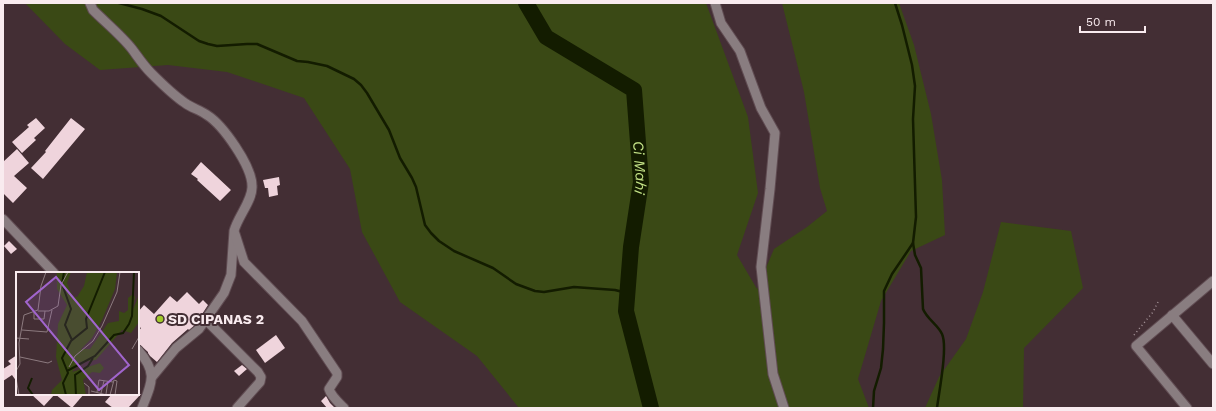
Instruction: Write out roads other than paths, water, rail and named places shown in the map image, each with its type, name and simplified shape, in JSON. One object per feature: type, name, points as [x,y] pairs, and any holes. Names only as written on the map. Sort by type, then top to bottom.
[{"type":"street","points":[[90,3],[93,10],[132,48],[147,68],[183,101],[211,118],[227,136],[241,154],[249,171],[252,186],[250,197],[234,231],[231,275],[224,293],[199,329],[176,348],[152,377],[142,408]]},
{"type":"street","points":[[715,3],[721,23],[740,52],[761,108],[775,134],[761,267],[773,374],[784,408]]},
{"type":"street","points":[[3,219],[53,272]]},
{"type":"street","points":[[234,231],[244,262],[302,321],[337,373],[337,377],[329,389],[332,395],[344,408]]},
{"type":"street","points":[[1186,408],[1136,346],[1172,315],[1212,284]]},
{"type":"street","points":[[1172,315],[1213,364]]},
{"type":"street","points":[[206,320],[258,372],[261,377],[260,382],[237,408]]},
{"type":"street","points":[[139,351],[149,366],[152,377]]},
{"type":"waterway","points":[[119,3],[161,16],[199,41],[208,44],[217,46],[257,44],[297,61],[327,66],[354,79],[367,93],[389,130],[400,158],[416,187],[425,225],[439,241],[454,251],[493,268],[516,284],[535,291],[544,292],[574,287],[615,290],[627,293]]},
{"type":"waterway","name":"Ci Mahi","points":[[526,3],[546,37],[634,90],[641,182],[631,247],[626,311],[651,408]]},
{"type":"waterway","points":[[873,408],[874,391],[881,368],[883,349],[884,291],[892,274],[913,243],[916,217],[913,119],[915,86],[912,65],[895,3]]},
{"type":"waterway","points":[[913,243],[915,255],[921,268],[923,309],[940,331],[944,340],[944,359],[937,408]]},
{"type":"place","name":"SD CIPANAS 2","points":[[160,319]]}]
